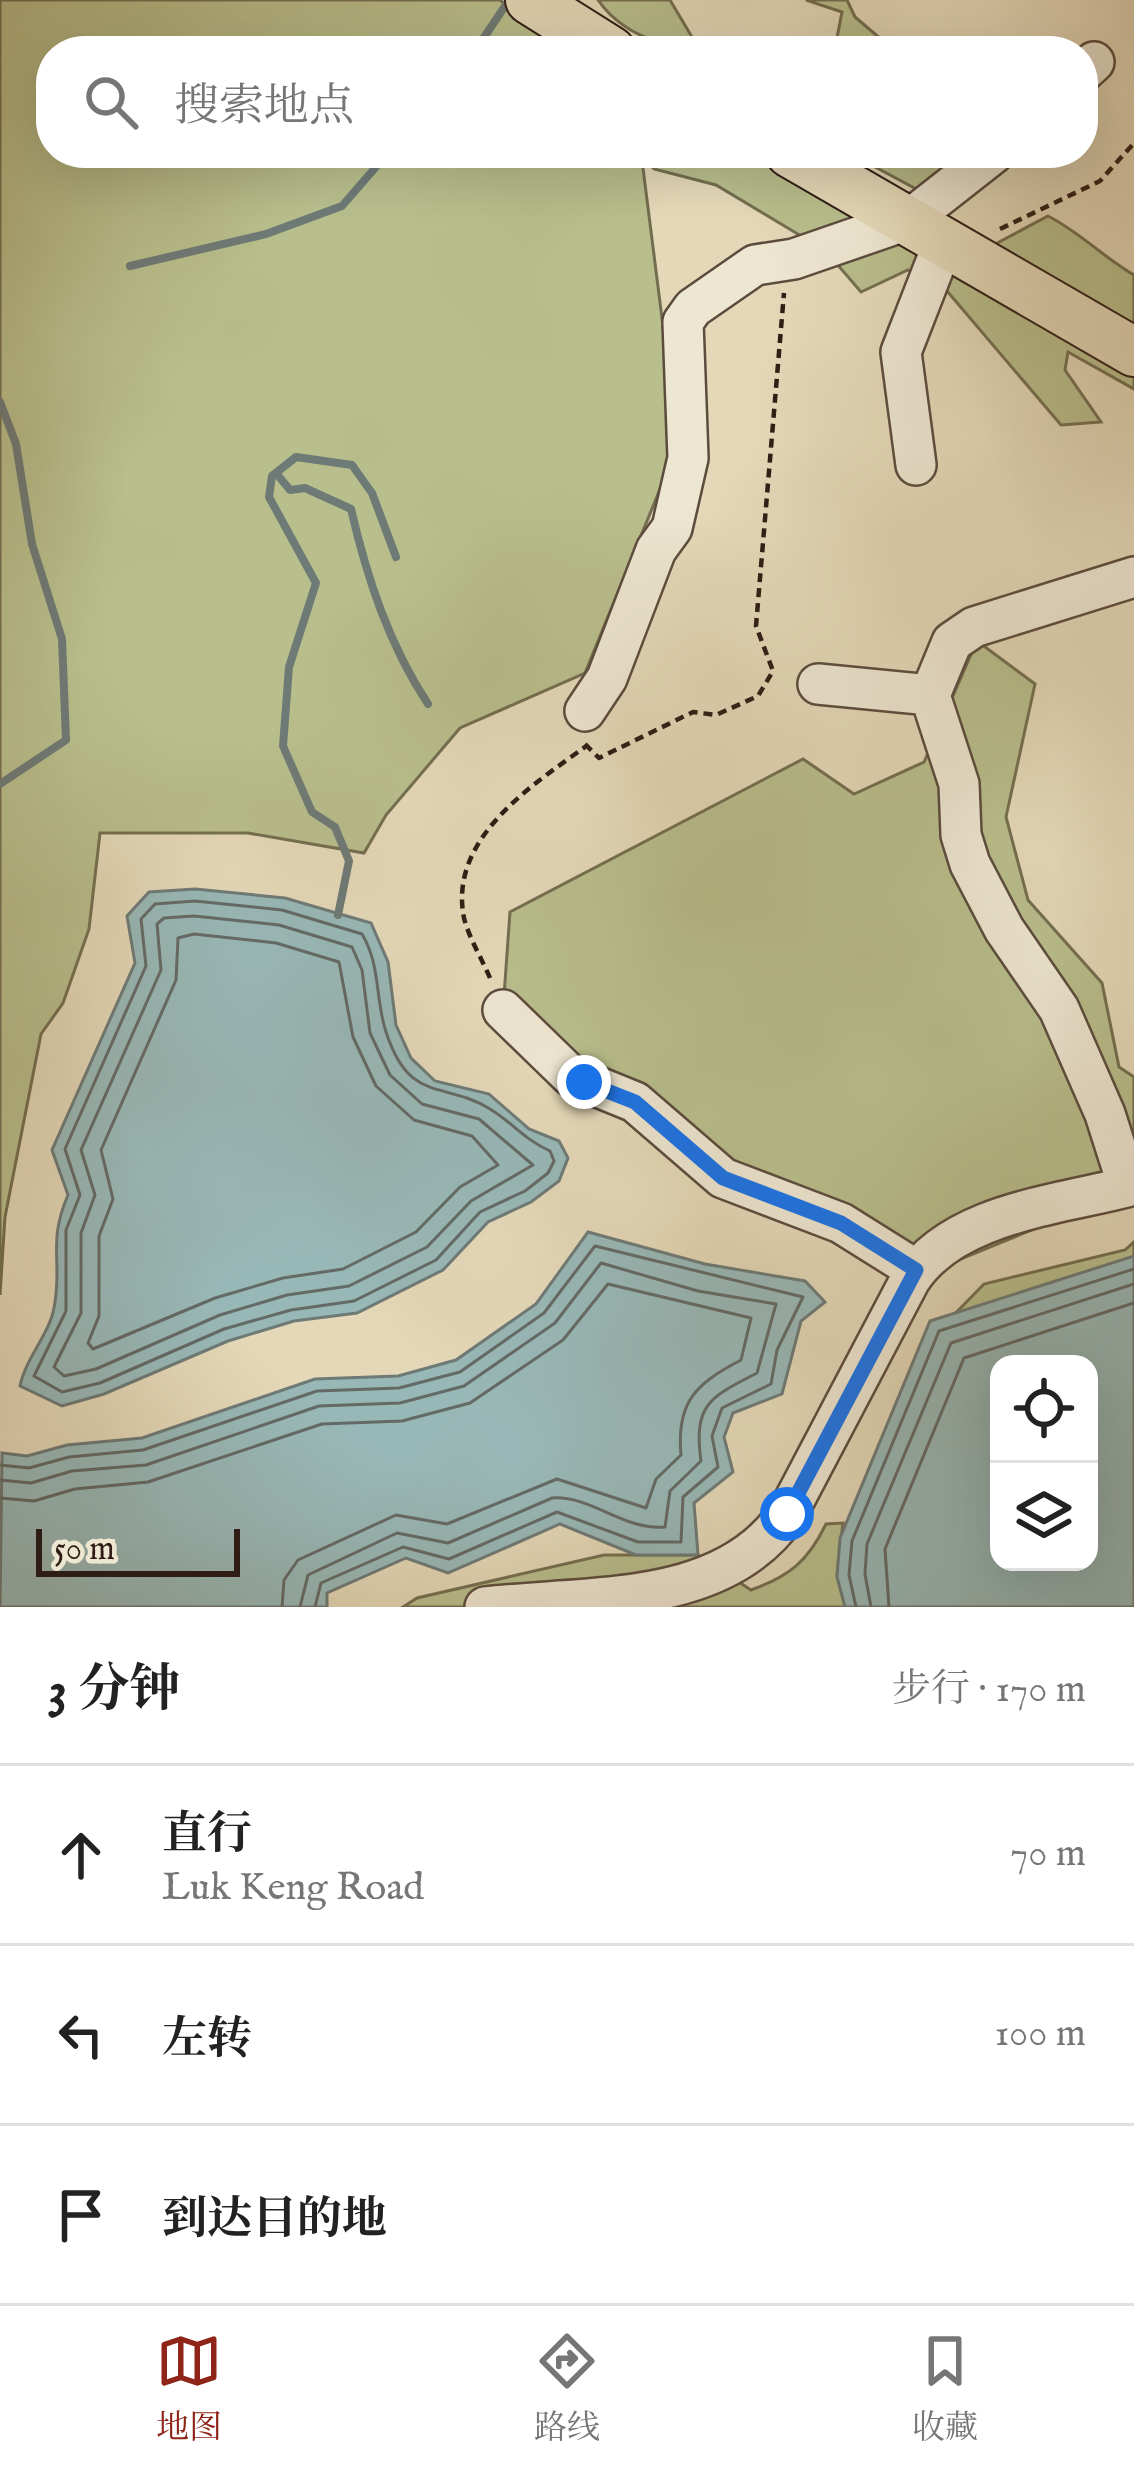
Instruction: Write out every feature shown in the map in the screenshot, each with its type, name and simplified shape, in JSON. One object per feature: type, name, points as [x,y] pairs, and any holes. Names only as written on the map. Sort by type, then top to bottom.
[{"type":"main road","points":[[530,0],[587,36]]},
{"type":"main road","points":[[817,168],[1134,352]]},
{"type":"street","points":[[916,465],[902,352],[938,236],[984,168]]},
{"type":"street","points":[[585,729],[656,550],[672,528],[688,458],[683,322],[693,308],[755,265],[938,236]]},
{"type":"street","points":[[485,1607],[686,1590],[719,1580],[746,1564],[787,1514],[916,1270],[956,1235],[1131,1185],[1066,1023],[970,864],[961,835],[959,784],[930,695],[952,642],[974,627],[1134,578]]},
{"type":"street","points":[[818,684],[930,695]]},
{"type":"street","points":[[503,1010],[571,1076],[635,1102],[723,1178],[841,1223],[916,1270]]},
{"type":"path","points":[[938,236],[1100,181],[1134,143]]},
{"type":"path","points":[[503,1010],[464,918],[464,871],[509,802],[585,729],[599,758],[693,712],[716,715],[758,696],[773,671],[756,626],[786,277],[794,259]]},
{"type":"green space","points":[[0,0],[500,0],[520,18],[545,0],[609,36],[36,36],[36,168],[643,168],[678,445],[585,673],[460,728],[386,815],[364,853],[248,833],[100,833],[89,929],[63,1003],[41,1034],[5,1217],[0,1295]]},
{"type":"green space","points":[[598,0],[670,0],[691,36],[642,36],[610,15]]},
{"type":"green space","points":[[806,0],[847,0],[855,17],[877,36],[837,36],[842,12]]},
{"type":"green space","points":[[810,168],[874,232],[806,239],[716,185],[654,169]]},
{"type":"green space","points":[[877,168],[953,168],[920,191]]},
{"type":"green space","points":[[1048,216],[1134,275],[1134,389],[1068,352],[1065,370],[1101,422],[1061,425],[947,291],[908,270],[861,292],[836,263],[907,236],[986,249]]},
{"type":"green space","points":[[977,641],[1035,684],[1006,817],[1028,900],[1102,983],[1119,1067],[1134,1077],[1134,1188],[949,1264],[723,1178],[503,1010],[510,912],[803,759],[854,794],[924,762]]},
{"type":"green space","points":[[1134,1242],[1134,1318],[945,1324],[984,1284],[1125,1250]]},
{"type":"green space","points":[[843,1523],[837,1574],[846,1607],[403,1607],[417,1598],[604,1555],[698,1555],[751,1590],[796,1566],[826,1524]]},
{"type":"water","points":[[195,889],[285,898],[371,923],[388,962],[396,1025],[411,1058],[435,1081],[489,1094],[529,1129],[559,1141],[568,1158],[559,1181],[531,1202],[488,1222],[443,1270],[357,1313],[294,1321],[228,1341],[104,1394],[62,1406],[20,1386],[51,1318],[56,1292],[58,1227],[68,1195],[52,1150],[135,963],[127,916],[149,892]]},
{"type":"water","points":[[588,1232],[705,1264],[805,1281],[825,1302],[801,1321],[782,1394],[733,1413],[724,1437],[733,1472],[694,1503],[698,1555],[636,1555],[560,1524],[448,1573],[406,1558],[327,1593],[327,1607],[0,1607],[2,1453],[27,1456],[67,1445],[142,1438],[315,1379],[398,1376],[456,1360],[536,1304]]},
{"type":"water","points":[[1134,1256],[1134,1607],[845,1607],[837,1577],[840,1538],[930,1321]]},
{"type":"waterway","points":[[485,36],[509,0]]},
{"type":"waterway","points":[[130,266],[266,234],[342,206],[375,168]]},
{"type":"waterway","points":[[0,402],[16,444],[32,544],[62,639],[66,740],[0,784]]},
{"type":"waterway","points":[[338,915],[349,861],[335,827],[312,812],[283,746],[289,667],[316,583],[269,497],[272,476],[296,457],[352,465],[372,493],[396,557]]},
{"type":"waterway","points":[[276,473],[290,490],[305,488],[351,509],[381,610],[428,704]]},
{"type":"route","points":[[584,1082],[635,1102],[723,1178],[841,1223],[916,1270],[787,1514]]}]
